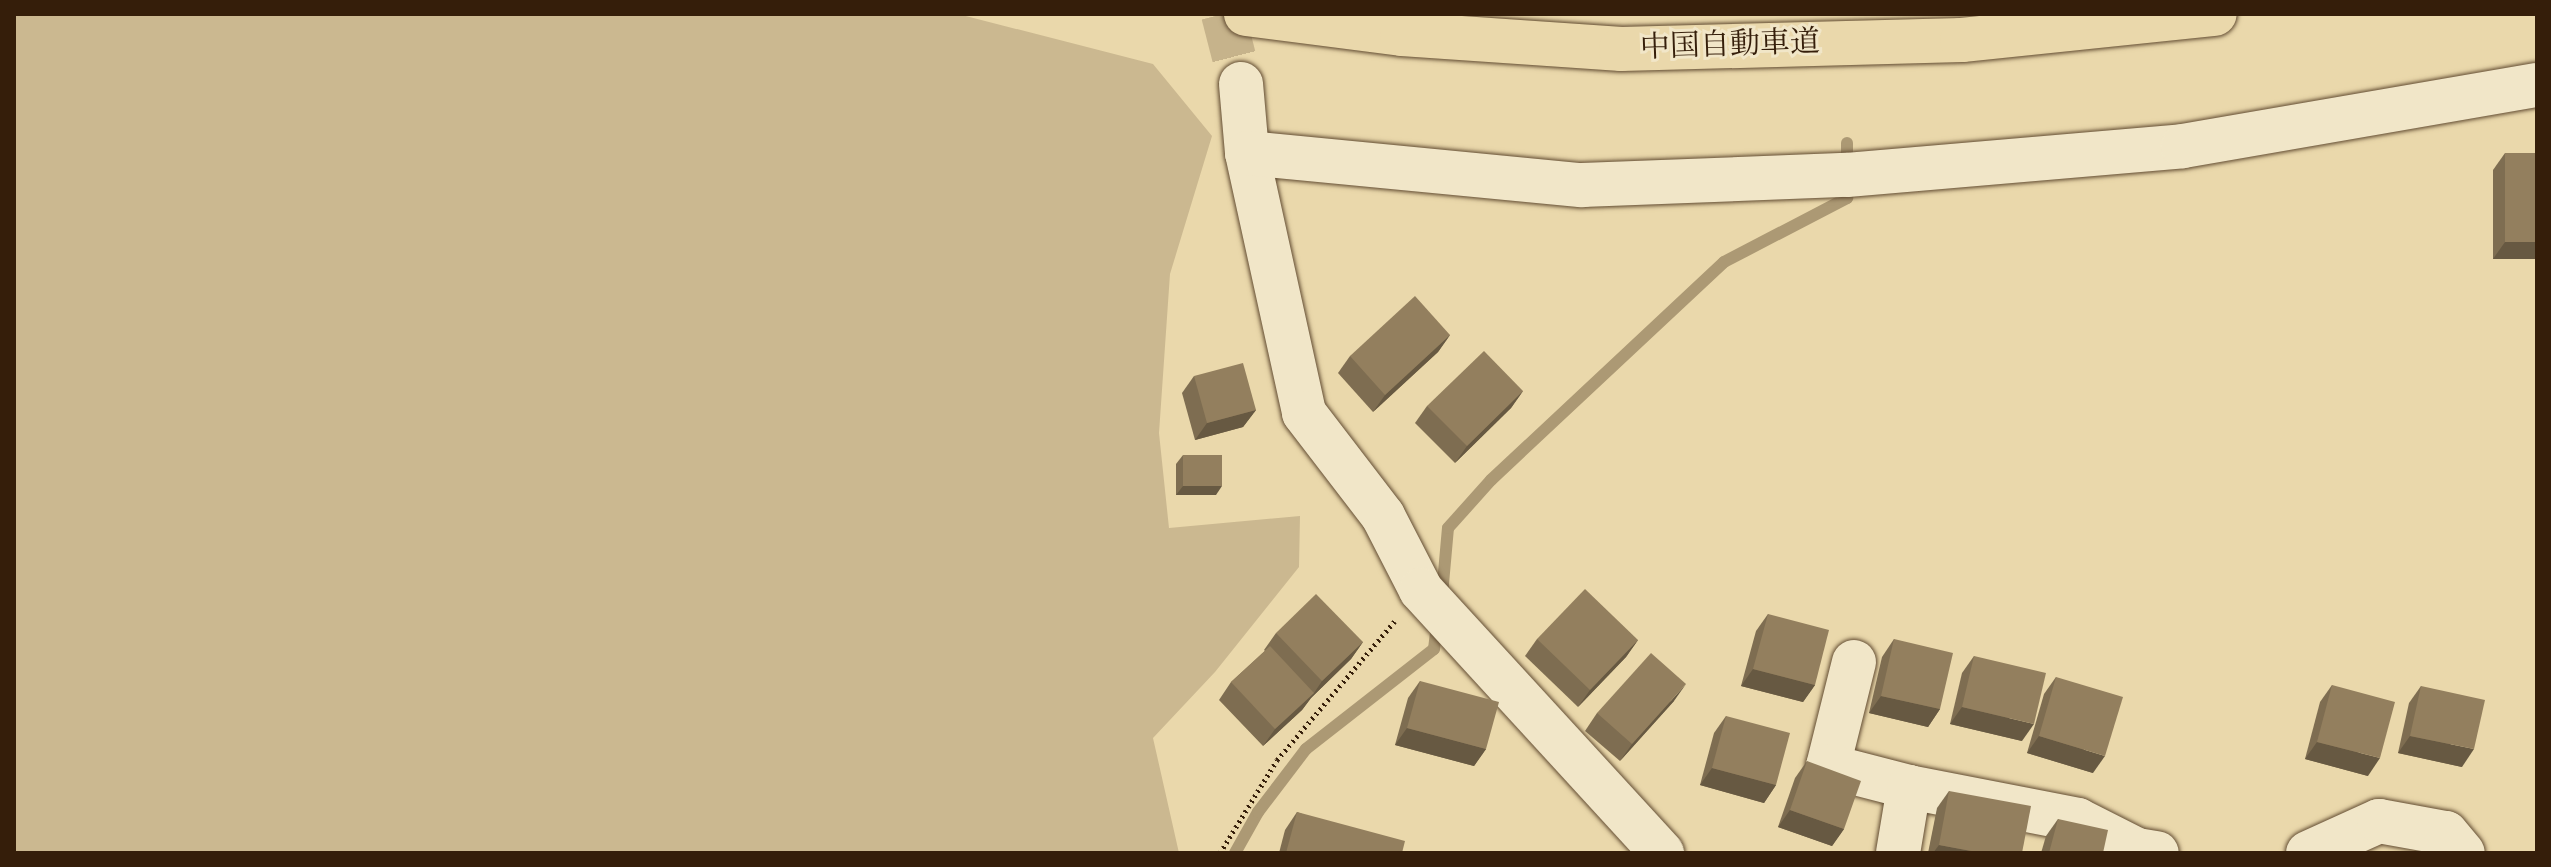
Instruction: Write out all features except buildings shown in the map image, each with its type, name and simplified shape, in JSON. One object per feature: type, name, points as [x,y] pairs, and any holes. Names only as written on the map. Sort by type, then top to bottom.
[{"type":"highway","name":"中国自動車道","points":[[1246,14],[1402,34],[1621,49],[1962,40],[2215,14]]},
{"type":"street","points":[[1241,84],[1247,153],[1304,413],[1383,516],[1421,590],[1662,853]]},
{"type":"street","points":[[1247,153],[1582,185],[1847,175],[2183,146],[2537,85]]},
{"type":"street","points":[[1854,662],[1828,766],[1909,787],[2078,820],[2137,850],[2157,853]]},
{"type":"street","points":[[1898,853],[1909,787]]},
{"type":"street","points":[[2308,853],[2379,821],[2446,833],[2463,853]]},
{"type":"path","points":[[1220,853],[1277,760],[1421,590]]},
{"type":"shaded area","points":[[14,14],[958,14],[1153,64],[1212,136],[1170,274],[1159,433],[1169,528],[1300,516],[1299,567],[1215,672],[1153,738],[1179,853],[14,853]]},
{"type":"waterway","points":[[1442,595],[1448,528],[1491,480],[1724,262],[1847,198],[1847,143]]},
{"type":"waterway","points":[[1235,853],[1258,812],[1306,749],[1434,649],[1437,625]]},
{"type":"tunnel","points":[[1223,14],[1241,84]]}]
